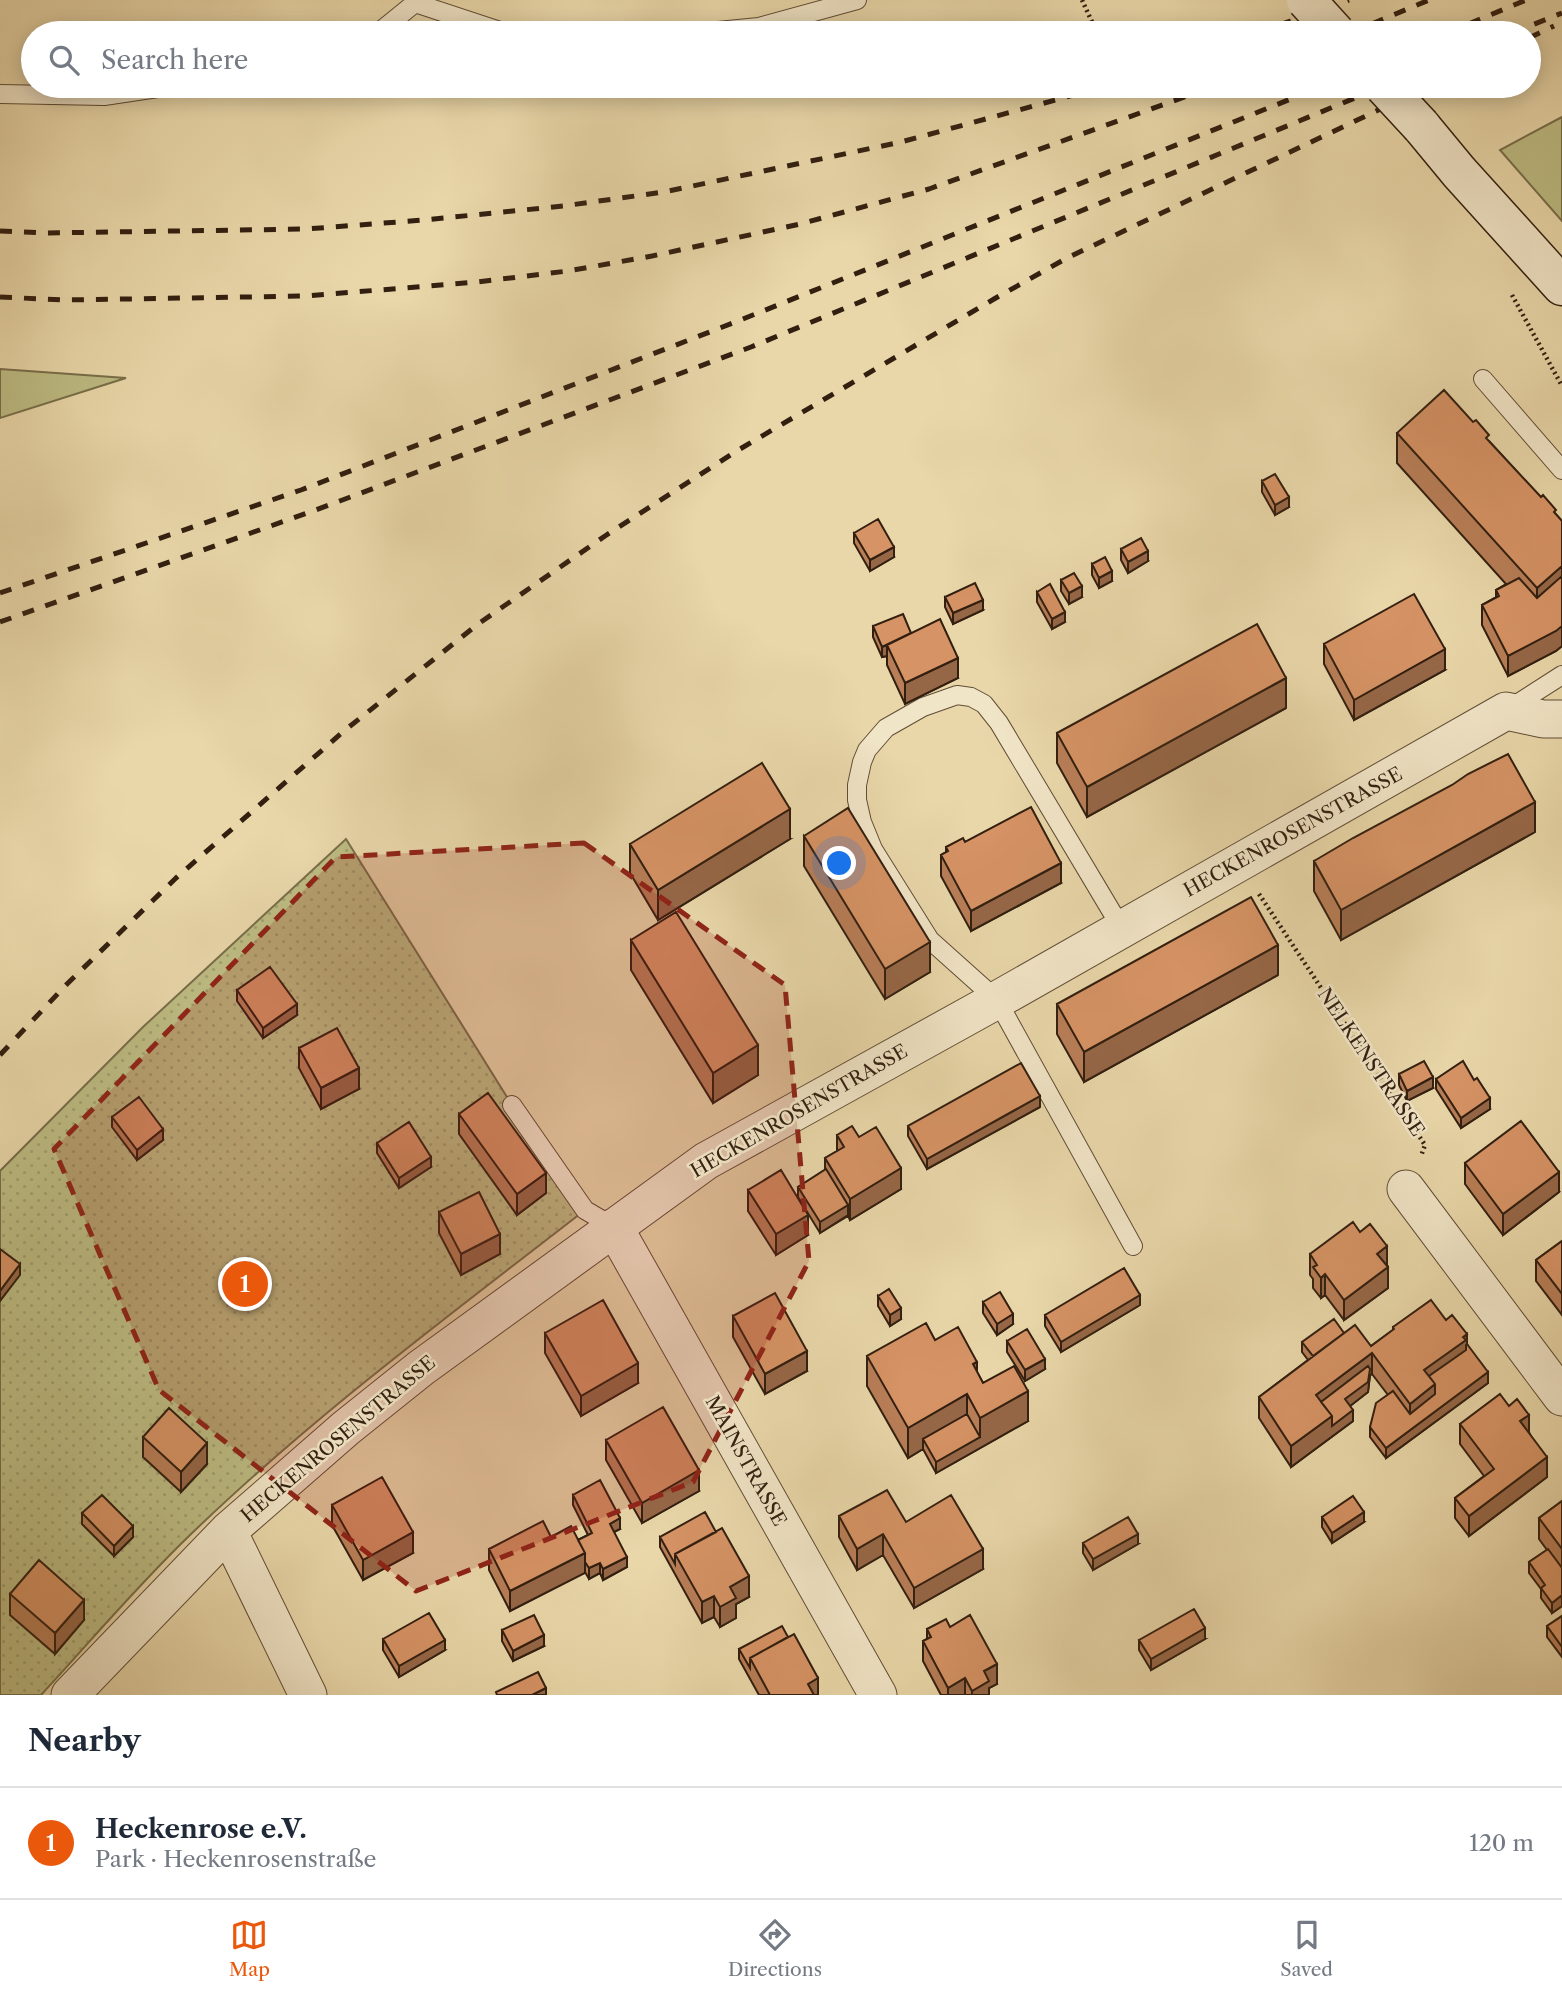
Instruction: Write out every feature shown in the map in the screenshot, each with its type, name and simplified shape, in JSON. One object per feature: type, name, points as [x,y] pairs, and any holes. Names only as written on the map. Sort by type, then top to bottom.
[{"type":"street","points":[[1306,0],[1325,21]]},
{"type":"street","points":[[1395,98],[1562,286]]},
{"type":"street","points":[[1506,711],[1544,719],[1562,719]]},
{"type":"street","name":"HECKENROSENSTRASSE","points":[[70,1695],[228,1531],[346,1428],[421,1368],[706,1161],[1506,711]]},
{"type":"street","points":[[1406,1189],[1562,1396]]},
{"type":"street","name":"MAINSTRASSE","points":[[614,1227],[877,1695]]},
{"type":"street","points":[[228,1531],[308,1695]]},
{"type":"lane","points":[[781,21],[857,0]]},
{"type":"lane","points":[[392,21],[415,1],[472,21]]},
{"type":"lane","points":[[0,94],[21,94]]},
{"type":"lane","points":[[1483,379],[1562,470]]},
{"type":"lane","name":"HECKENROSENSTRASSE","points":[[1506,711],[1562,675]]},
{"type":"lane","points":[[1122,929],[999,723],[984,704],[971,697],[957,695],[895,721],[876,738],[862,762],[857,785],[862,822],[873,849],[930,940],[996,1000],[1133,1246]]},
{"type":"lane","points":[[512,1105],[585,1210],[614,1227]]},
{"type":"path","points":[[1082,0],[1092,21]]},
{"type":"path","name":"NELKENSTRASSE","points":[[1238,862],[1426,1145],[1406,1189]]},
{"type":"highlighted area","points":[[584,843],[785,985],[809,1261],[693,1482],[416,1591],[159,1390],[54,1149],[336,857]]},
{"type":"shaded area","points":[[1562,117],[1562,221],[1500,150]]},
{"type":"shaded area","points":[[0,369],[126,378],[0,418]]},
{"type":"shaded area","points":[[346,839],[512,1105],[585,1210],[382,1368],[236,1492],[151,1574],[41,1695],[0,1695],[0,1171],[143,1027]]},
{"type":"building","points":[[1444,390],[1473,422],[1476,420],[1489,435],[1486,438],[1541,497],[1543,495],[1562,521],[1562,566],[1537,588],[1397,433]]},
{"type":"building","points":[[1275,474],[1289,497],[1275,505],[1262,481]]},
{"type":"building","points":[[878,519],[894,547],[870,560],[854,533]]},
{"type":"building","points":[[1141,538],[1148,551],[1128,562],[1121,549]]},
{"type":"building","points":[[1105,557],[1112,571],[1099,578],[1092,564]]},
{"type":"building","points":[[1074,573],[1082,586],[1069,593],[1061,580]]},
{"type":"building","points":[[1562,576],[1562,626],[1508,656],[1482,605],[1499,596],[1496,590],[1519,578],[1537,598]]},
{"type":"building","points":[[975,583],[983,600],[953,613],[945,597]]},
{"type":"building","points":[[1050,584],[1065,612],[1052,619],[1037,592]]},
{"type":"building","points":[[1414,594],[1445,649],[1354,700],[1324,644]]},
{"type":"building","points":[[903,614],[911,633],[882,647],[873,626]]},
{"type":"building","points":[[940,619],[958,658],[905,683],[887,645]]},
{"type":"building","points":[[1257,624],[1286,678],[1087,787],[1057,733]]},
{"type":"building","points":[[1508,754],[1535,802],[1341,910],[1314,861]]},
{"type":"building","points":[[762,763],[790,809],[658,890],[630,844]]},
{"type":"building","points":[[1031,807],[1061,863],[971,911],[941,855],[948,851],[946,847],[963,838],[965,842]]},
{"type":"building","points":[[848,808],[930,942],[885,969],[804,836]]},
{"type":"building","points":[[1251,897],[1278,945],[1084,1052],[1057,1004]]},
{"type":"building","points":[[676,912],[758,1045],[713,1073],[631,940]]},
{"type":"building","points":[[270,967],[297,1004],[263,1028],[237,990]]},
{"type":"building","points":[[337,1028],[359,1068],[321,1088],[299,1048]]},
{"type":"building","points":[[1424,1061],[1433,1077],[1407,1091],[1399,1074]]},
{"type":"building","points":[[1463,1061],[1474,1080],[1477,1078],[1490,1098],[1461,1118],[1436,1079]]},
{"type":"building","points":[[1021,1063],[1040,1096],[927,1159],[908,1126]]},
{"type":"building","points":[[488,1093],[546,1173],[517,1194],[459,1114]]},
{"type":"building","points":[[139,1097],[163,1129],[137,1150],[112,1117]]},
{"type":"building","points":[[1521,1121],[1559,1172],[1503,1214],[1465,1163]]},
{"type":"building","points":[[409,1122],[431,1157],[399,1178],[377,1143]]},
{"type":"building","points":[[852,1126],[859,1137],[876,1127],[901,1168],[850,1199],[825,1158],[844,1147],[837,1135]]},
{"type":"building","points":[[826,1169],[848,1205],[820,1222],[798,1187]]},
{"type":"building","points":[[781,1170],[808,1215],[776,1234],[748,1190]]},
{"type":"building","points":[[479,1192],[500,1234],[461,1254],[439,1212]]},
{"type":"building","points":[[1353,1222],[1360,1232],[1370,1224],[1387,1246],[1377,1254],[1388,1267],[1344,1300],[1325,1274],[1321,1278],[1313,1267],[1317,1265],[1310,1254]]},
{"type":"building","points":[[1562,1241],[1562,1294],[1536,1260]]},
{"type":"building","points":[[0,1249],[20,1264],[0,1291]]},
{"type":"building","points":[[1124,1268],[1140,1295],[1061,1342],[1045,1315]]},
{"type":"building","points":[[889,1289],[901,1308],[890,1315],[878,1296]]},
{"type":"building","points":[[1000,1292],[1013,1314],[997,1324],[983,1302]]},
{"type":"building","points":[[775,1293],[807,1351],[765,1374],[733,1316]]},
{"type":"building","points":[[603,1300],[638,1363],[581,1396],[545,1333]]},
{"type":"building","points":[[1431,1300],[1446,1320],[1452,1315],[1467,1334],[1463,1337],[1466,1340],[1424,1370],[1435,1384],[1410,1404],[1372,1353],[1316,1395],[1332,1416],[1291,1446],[1259,1397],[1355,1325],[1371,1346]]},
{"type":"building","points":[[1334,1319],[1344,1333],[1313,1356],[1302,1342]]},
{"type":"building","points":[[926,1323],[935,1340],[958,1327],[977,1362],[973,1364],[983,1383],[1014,1366],[1028,1391],[980,1418],[967,1394],[908,1428],[867,1356]]},
{"type":"building","points":[[1027,1329],[1045,1359],[1025,1370],[1007,1341]]},
{"type":"building","points":[[1467,1344],[1488,1372],[1386,1448],[1370,1427],[1376,1403],[1393,1391],[1410,1414],[1435,1394],[1435,1384],[1429,1376],[1466,1350]]},
{"type":"building","points":[[1368,1366],[1368,1382],[1345,1399],[1353,1410],[1332,1426],[1332,1416],[1321,1402]]},
{"type":"building","points":[[1500,1394],[1509,1406],[1517,1399],[1529,1415],[1520,1421],[1547,1457],[1469,1516],[1455,1498],[1494,1469],[1460,1424]]},
{"type":"building","points":[[663,1407],[699,1470],[642,1503],[606,1440]]},
{"type":"building","points":[[169,1408],[207,1443],[181,1472],[143,1437]]},
{"type":"building","points":[[967,1414],[980,1437],[936,1462],[923,1439]]},
{"type":"building","points":[[382,1477],[413,1532],[363,1560],[332,1505]]},
{"type":"building","points":[[600,1480],[620,1518],[610,1524],[627,1557],[603,1569],[600,1563],[589,1568],[585,1562],[585,1553],[578,1540],[592,1533],[573,1495]]},
{"type":"building","points":[[887,1490],[906,1522],[951,1495],[983,1549],[914,1588],[883,1534],[857,1549],[839,1516]]},
{"type":"building","points":[[102,1495],[133,1526],[114,1546],[82,1513]]},
{"type":"building","points":[[1353,1496],[1364,1512],[1332,1533],[1322,1517]]},
{"type":"building","points":[[1562,1501],[1562,1549],[1539,1518]]},
{"type":"building","points":[[705,1512],[716,1532],[675,1554],[675,1564],[660,1537]]},
{"type":"building","points":[[1128,1517],[1138,1534],[1093,1559],[1083,1543]]},
{"type":"building","points":[[543,1521],[551,1537],[571,1526],[585,1553],[510,1591],[489,1549]]},
{"type":"building","points":[[722,1528],[749,1576],[730,1587],[736,1598],[720,1607],[714,1596],[702,1602],[675,1554]]},
{"type":"building","points":[[1548,1549],[1562,1568],[1562,1595],[1552,1603],[1541,1588],[1545,1585],[1529,1562]]},
{"type":"building","points":[[39,1560],[84,1600],[55,1633],[10,1594]]},
{"type":"building","points":[[1194,1609],[1205,1628],[1151,1659],[1139,1640]]},
{"type":"building","points":[[429,1613],[445,1640],[399,1666],[383,1639]]},
{"type":"building","points":[[534,1615],[544,1635],[513,1651],[502,1630]]},
{"type":"building","points":[[970,1615],[997,1664],[984,1671],[989,1681],[972,1691],[965,1678],[948,1688],[923,1641],[931,1637],[927,1629],[946,1619],[950,1627]]},
{"type":"building","points":[[1562,1616],[1562,1647],[1547,1626]]},
{"type":"building","points":[[782,1626],[788,1637],[750,1658],[750,1668],[739,1649]]},
{"type":"building","points":[[794,1634],[818,1678],[808,1684],[814,1695],[770,1695],[750,1658]]},
{"type":"building","points":[[538,1672],[546,1688],[532,1695],[497,1695],[496,1692]]},
{"type":"railway","points":[[1290,21],[1349,0]]},
{"type":"railway","points":[[1379,21],[1429,0]]},
{"type":"railway","points":[[1476,21],[1526,0]]},
{"type":"railway","points":[[1541,21],[1562,13]]},
{"type":"railway","points":[[1541,32],[1554,26]]},
{"type":"railway","points":[[0,231],[45,233],[306,229],[563,206],[664,192],[901,142],[1063,98]]},
{"type":"railway","points":[[0,297],[64,300],[306,296],[477,282],[568,271],[800,224],[929,189],[1182,98]]},
{"type":"railway","points":[[0,593],[301,490],[738,321],[1293,98]]},
{"type":"railway","points":[[0,622],[313,511],[751,347],[1355,98]]},
{"type":"railway","points":[[0,1055],[67,984],[176,878],[344,731],[478,624],[605,536],[735,452],[1067,258],[1404,98]]},
{"type":"place","name":"Heckenrose e.V.","points":[[245,1284]]}]
